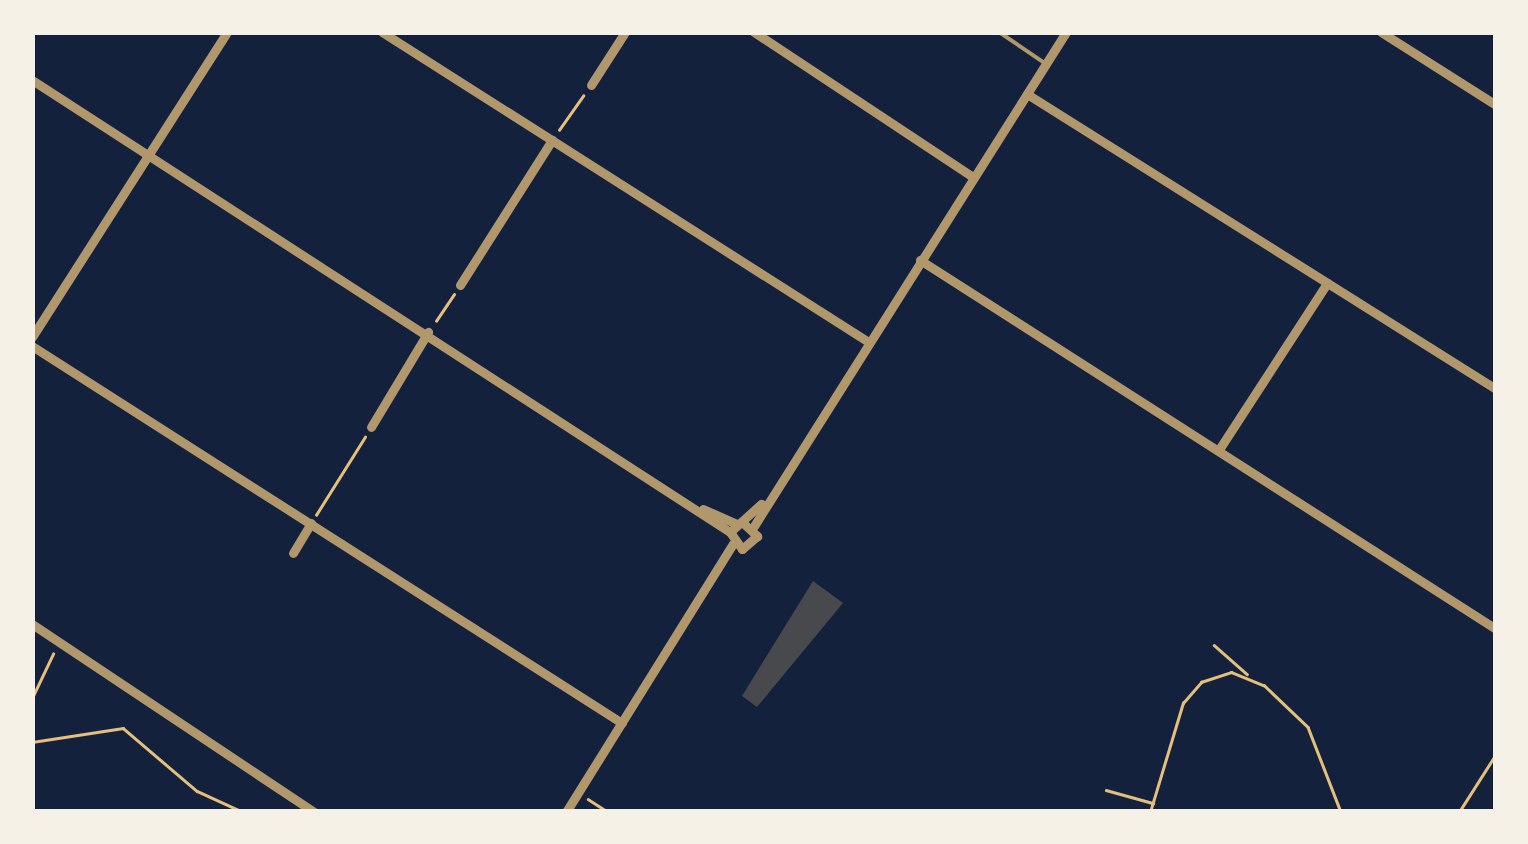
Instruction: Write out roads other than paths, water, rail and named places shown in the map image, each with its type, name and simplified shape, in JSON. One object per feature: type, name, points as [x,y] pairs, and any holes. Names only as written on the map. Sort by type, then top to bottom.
[{"type":"street","points":[[32,337],[227,32]]},
{"type":"street","points":[[382,32],[866,340]]},
{"type":"street","points":[[591,84],[625,32]]},
{"type":"street","points":[[754,32],[973,176]]},
{"type":"street","points":[[566,812],[715,578],[738,547],[756,542],[754,526],[767,498],[1066,32]]},
{"type":"street","points":[[1381,32],[1496,106]]},
{"type":"street","points":[[32,80],[701,508],[736,526],[754,526]]},
{"type":"street","points":[[1027,94],[1495,389]]},
{"type":"street","points":[[460,285],[552,140]]},
{"type":"street","points":[[920,260],[1220,448],[1496,628]]},
{"type":"street","points":[[1220,448],[1327,283]]},
{"type":"street","points":[[372,427],[428,332]]},
{"type":"street","points":[[32,346],[622,722]]},
{"type":"street","points":[[736,526],[767,498]]},
{"type":"street","points":[[293,553],[311,522]]},
{"type":"street","points":[[736,526],[738,547]]},
{"type":"street","points":[[32,624],[314,812]]},
{"type":"lane","points":[[1000,32],[1046,64]]}]
